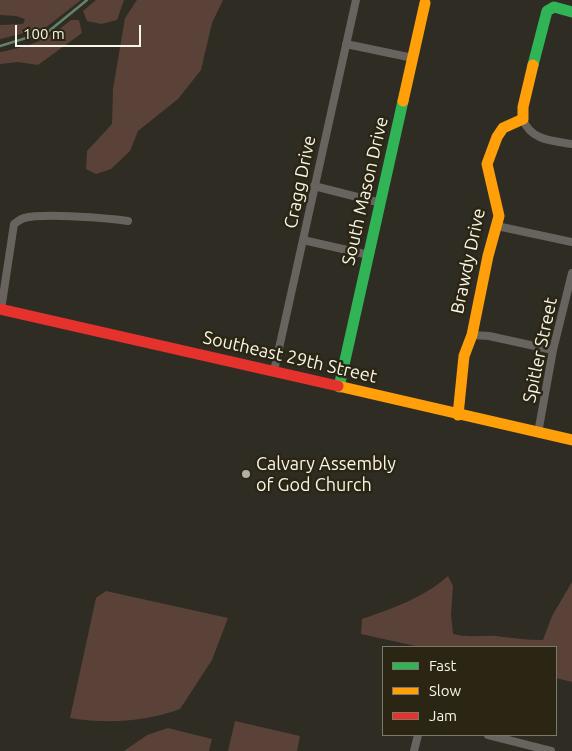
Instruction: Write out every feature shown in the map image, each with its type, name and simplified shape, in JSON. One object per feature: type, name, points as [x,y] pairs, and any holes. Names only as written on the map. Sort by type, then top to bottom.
[{"type":"street","name":"Cragg Drive","points":[[274,371],[356,0]]},
{"type":"street","name":"South Mason Drive","points":[[339,386],[425,3]]},
{"type":"street","points":[[572,12],[554,7],[547,10],[523,107],[523,119],[526,130],[534,135],[572,144]]},
{"type":"street","points":[[346,44],[413,58]]},
{"type":"street","name":"Brawdy Drive","points":[[458,415],[464,356],[472,335],[488,256],[497,226],[498,205],[487,164],[490,153],[503,128],[523,119]]},
{"type":"street","points":[[314,186],[381,203]]},
{"type":"street","points":[[1,310],[14,224],[23,218],[43,217],[109,218],[128,222]]},
{"type":"street","points":[[497,226],[572,242]]},
{"type":"street","points":[[303,240],[369,255]]},
{"type":"street","name":"Spitler Street","points":[[538,433],[553,350],[572,273]]},
{"type":"street","name":"Southeast 29th Street","points":[[1,310],[572,440]]},
{"type":"street","points":[[472,335],[489,336],[553,350]]},
{"type":"street","points":[[414,751],[418,736]]},
{"type":"street","points":[[492,736],[552,751]]},
{"type":"shaded area","points":[[0,0],[81,0],[45,28],[0,39],[0,25],[23,24],[25,19],[16,16],[0,15]]},
{"type":"shaded area","points":[[96,0],[124,0],[117,20],[101,24],[87,21],[83,11]]},
{"type":"shaded area","points":[[137,0],[223,0],[212,23],[201,70],[178,99],[138,131],[130,151],[111,169],[96,174],[86,169],[87,151],[112,124],[113,89],[125,18]]},
{"type":"shaded area","points":[[71,20],[79,20],[82,33],[38,65],[18,62],[0,64],[0,52],[38,42]]},
{"type":"shaded area","points":[[448,576],[453,586],[451,614],[453,634],[543,640],[552,616],[572,582],[572,682],[557,678],[557,646],[415,646],[361,634],[362,619],[397,606],[438,584]]},
{"type":"shaded area","points":[[106,591],[228,618],[212,660],[180,709],[153,717],[126,721],[70,718],[96,598]]},
{"type":"shaded area","points":[[235,721],[300,736],[297,751],[228,751]]},
{"type":"shaded area","points":[[168,728],[212,739],[209,751],[124,751],[147,735]]},
{"type":"waterway","points":[[0,46],[49,31],[87,0]]},
{"type":"traffic: fast","points":[[533,65],[547,11],[554,7],[572,12]]},
{"type":"traffic: fast","points":[[339,387],[403,101]]},
{"type":"traffic: slow","points":[[403,101],[425,3]]},
{"type":"traffic: slow","points":[[458,415],[464,356],[472,335],[488,256],[499,216],[487,164],[497,137],[503,128],[523,119],[523,107],[533,65]]},
{"type":"traffic: slow","points":[[338,386],[572,440]]},
{"type":"traffic: jam","points":[[0,309],[338,386]]},
{"type":"place","name":"Calvary Assembly of God Church","points":[[246,474]]}]
